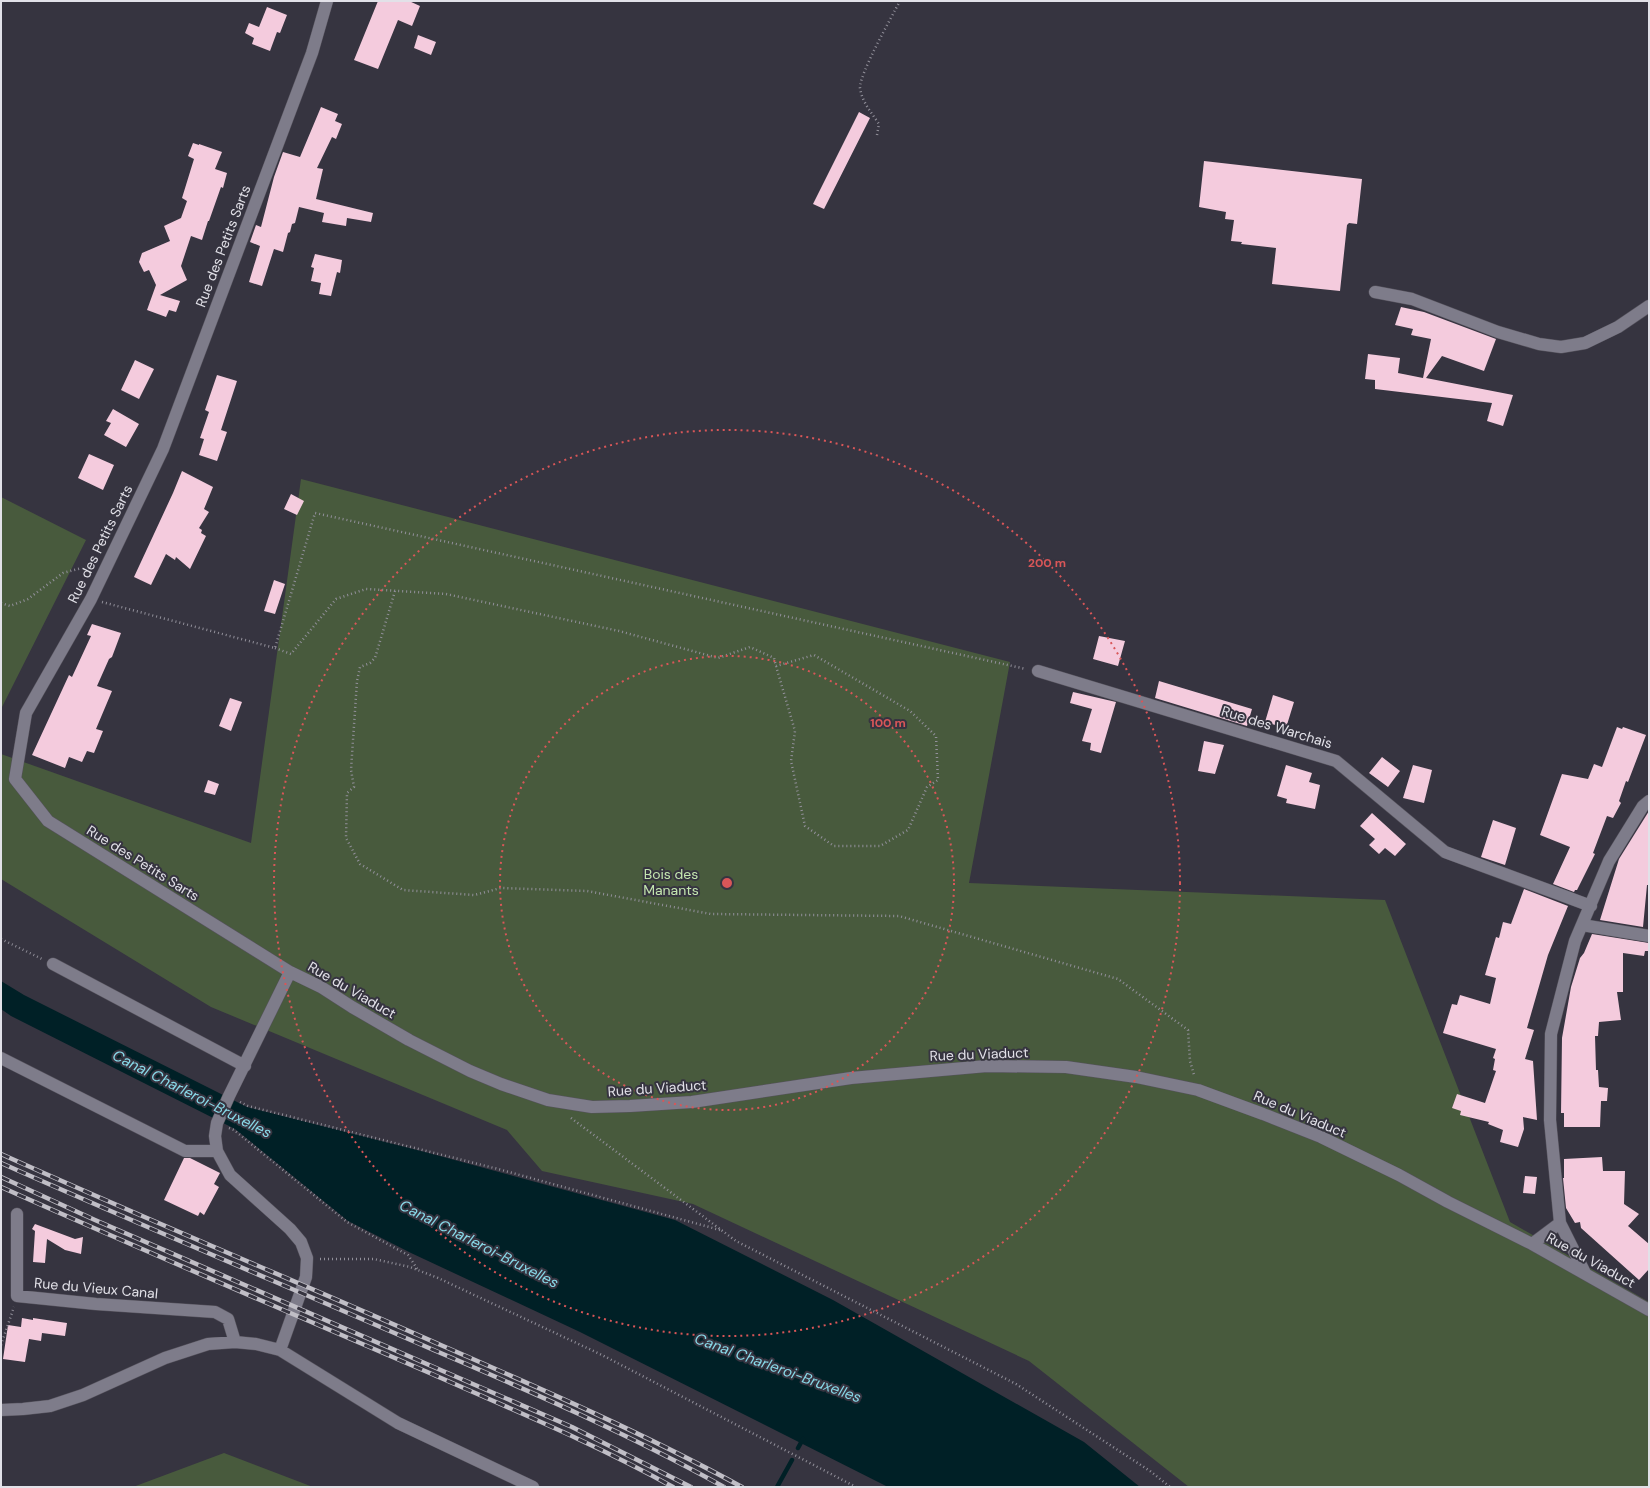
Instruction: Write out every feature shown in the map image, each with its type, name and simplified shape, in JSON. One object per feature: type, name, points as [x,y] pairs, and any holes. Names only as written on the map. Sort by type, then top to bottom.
[{"type":"street","name":"Rue des Petits Sarts","points":[[290,972],[48,821],[15,779],[26,712],[91,599],[163,449],[312,53],[327,1]]},
{"type":"street","points":[[1375,292],[1412,298],[1498,332],[1539,344],[1561,347],[1585,344],[1618,327],[1649,306]]},
{"type":"street","name":"Rue des Warchais","points":[[1038,671],[1336,761],[1445,852],[1591,906]]},
{"type":"street","points":[[1585,1273],[1560,1223],[1550,1120],[1551,1034],[1575,941],[1609,861],[1643,806],[1649,801]]},
{"type":"street","points":[[1582,926],[1649,936]]},
{"type":"street","points":[[52,964],[245,1066]]},
{"type":"street","points":[[280,1350],[306,1277],[307,1258],[301,1242],[290,1229],[230,1175],[217,1151],[215,1136],[217,1122],[290,972]]},
{"type":"street","name":"Rue du Viaduct","points":[[290,972],[321,987],[352,1008],[409,1040],[470,1071],[548,1100],[592,1107],[692,1102],[851,1078],[987,1066],[1066,1067],[1136,1077],[1198,1090],[1321,1137],[1399,1175],[1448,1202],[1532,1244],[1649,1310]]},
{"type":"street","points":[[1,1058],[185,1151],[217,1151]]},
{"type":"street","name":"Rue du Vieux Canal","points":[[17,1214],[17,1296],[96,1304],[215,1312],[228,1319],[235,1342]]},
{"type":"street","points":[[1532,1244],[1560,1223]]},
{"type":"street","points":[[1,1410],[24,1410],[50,1406],[83,1394],[165,1358],[208,1344],[235,1342],[256,1344],[280,1350],[398,1423],[533,1487]]},
{"type":"path","points":[[877,135],[879,124],[863,101],[860,87],[867,65],[900,1]]},
{"type":"path","points":[[275,648],[315,514],[1038,671]]},
{"type":"path","points":[[1,603],[10,606],[28,599],[62,573],[110,561]]},
{"type":"path","points":[[91,599],[275,648],[291,654],[336,599],[366,590],[446,594],[619,631],[718,658],[750,647],[774,658],[776,666],[796,731],[791,761],[805,826],[834,846],[880,846],[908,830],[927,787],[938,780],[936,736],[910,711],[814,655],[776,666]]},
{"type":"path","points":[[395,591],[375,658],[370,663],[360,666],[357,681],[351,770],[354,787],[346,793],[346,838],[360,864],[366,868],[403,890],[474,895],[501,888],[587,891],[711,914],[899,916],[1118,979],[1188,1030],[1190,1061],[1198,1090]]},
{"type":"path","points":[[1,939],[52,964]]},
{"type":"path","points":[[248,1106],[498,1169],[722,1231]]},
{"type":"path","points":[[567,1114],[736,1241],[1016,1384],[1150,1471],[1170,1487]]},
{"type":"path","points":[[234,1130],[347,1222],[408,1255],[419,1271]]},
{"type":"path","points":[[307,1258],[374,1259],[410,1267],[445,1281],[602,1355],[856,1487]]},
{"type":"path","points":[[1,1345],[17,1296]]},
{"type":"green space","name":"Bois des Manants","points":[[301,479],[1010,662],[969,883],[1385,900],[1510,1222],[1649,1302],[1649,1487],[1189,1487],[1029,1361],[693,1204],[542,1171],[507,1130],[211,1007],[1,879],[1,754],[251,843]]},
{"type":"green space","points":[[1,497],[86,540],[1,709]]},
{"type":"green space","points":[[224,1453],[313,1487],[133,1487]]},
{"type":"water","name":"Canal Charleroi-Bruxelles","points":[[1,981],[24,995],[247,1107],[425,1152],[675,1220],[833,1300],[1084,1442],[1140,1487],[888,1487],[580,1332],[411,1253],[348,1221],[235,1129],[11,1016],[1,1009]]},
{"type":"building","points":[[378,1],[409,1],[420,6],[412,26],[398,20],[378,69],[354,60]]},
{"type":"building","points":[[267,7],[287,15],[280,33],[277,32],[270,51],[252,44],[254,38],[245,33],[249,23],[259,27]]},
{"type":"building","points":[[418,35],[436,42],[431,55],[414,48]]},
{"type":"building","points":[[321,107],[338,114],[335,121],[342,124],[336,139],[332,137],[317,168],[323,169],[316,199],[373,213],[371,222],[347,218],[346,226],[322,222],[324,213],[299,207],[295,223],[292,224],[290,232],[288,233],[283,252],[274,249],[262,286],[249,282],[260,246],[250,242],[256,225],[261,227],[274,177],[283,152],[300,157]]},
{"type":"building","points":[[859,112],[870,118],[824,209],[813,204]]},
{"type":"building","points":[[193,143],[222,152],[215,169],[227,173],[223,188],[221,187],[202,240],[191,236],[181,266],[187,280],[160,295],[180,301],[176,312],[169,310],[166,317],[147,310],[156,285],[149,270],[144,272],[139,262],[142,253],[170,241],[164,226],[181,218],[187,201],[182,198],[194,159],[188,156]]},
{"type":"building","points":[[1204,161],[1362,179],[1357,224],[1349,223],[1347,225],[1340,291],[1272,284],[1276,248],[1241,244],[1242,242],[1231,241],[1234,220],[1225,219],[1226,212],[1199,207]]},
{"type":"building","points":[[315,254],[342,260],[340,273],[337,272],[331,296],[319,294],[321,283],[311,281],[314,268],[311,267]]},
{"type":"building","points":[[1401,307],[1424,312],[1496,339],[1484,371],[1442,356],[1426,378],[1513,395],[1503,426],[1487,421],[1492,403],[1375,389],[1375,380],[1365,379],[1368,354],[1400,358],[1398,373],[1423,378],[1431,339],[1411,335],[1413,329],[1395,325]]},
{"type":"building","points":[[135,360],[154,369],[139,399],[121,390]]},
{"type":"building","points":[[217,375],[237,381],[221,430],[227,432],[217,461],[199,455],[204,439],[200,438],[209,412],[205,410]]},
{"type":"building","points":[[113,409],[139,424],[126,447],[104,435],[111,423],[106,421]]},
{"type":"building","points":[[89,454],[114,465],[103,490],[78,478]]},
{"type":"building","points":[[182,471],[213,487],[204,509],[209,512],[199,528],[202,530],[201,533],[206,536],[190,569],[176,557],[175,560],[166,554],[151,585],[134,577]]},
{"type":"building","points":[[291,494],[304,501],[297,515],[284,509]]},
{"type":"building","points":[[274,580],[285,584],[275,614],[264,611]]},
{"type":"building","points":[[92,624],[121,633],[112,657],[109,659],[97,686],[112,691],[96,729],[103,731],[94,753],[87,751],[82,762],[69,757],[65,768],[32,755],[69,675],[72,677],[91,636],[87,635]]},
{"type":"building","points":[[1099,636],[1125,641],[1118,666],[1093,659]]},
{"type":"building","points":[[1159,681],[1252,709],[1247,726],[1155,698]]},
{"type":"building","points":[[1073,692],[1116,702],[1101,753],[1090,750],[1091,743],[1082,741],[1092,709],[1070,703]]},
{"type":"building","points":[[1273,695],[1294,702],[1286,728],[1265,722]]},
{"type":"building","points":[[230,698],[242,702],[231,731],[219,726]]},
{"type":"building","points":[[1617,727],[1622,729],[1623,727],[1646,735],[1628,782],[1626,781],[1619,801],[1621,803],[1613,818],[1607,816],[1593,853],[1595,854],[1577,890],[1574,892],[1553,884],[1570,847],[1540,835],[1562,774],[1588,779],[1594,764],[1602,767]]},
{"type":"building","points":[[1204,741],[1224,745],[1215,774],[1198,771]]},
{"type":"building","points":[[1382,757],[1400,771],[1388,787],[1369,773]]},
{"type":"building","points":[[1286,765],[1312,773],[1309,782],[1320,785],[1315,809],[1286,803],[1287,799],[1277,796]]},
{"type":"building","points":[[1413,765],[1432,770],[1424,803],[1403,798]]},
{"type":"building","points":[[208,780],[219,784],[215,795],[204,792]]},
{"type":"building","points":[[1649,811],[1649,885],[1647,885],[1643,927],[1600,920],[1619,859]]},
{"type":"building","points":[[1372,813],[1406,844],[1395,856],[1385,848],[1379,854],[1369,845],[1375,839],[1360,826]]},
{"type":"building","points":[[1493,820],[1516,828],[1505,865],[1481,857]]},
{"type":"building","points":[[1524,889],[1568,906],[1548,955],[1527,1028],[1534,1030],[1525,1059],[1533,1061],[1537,1120],[1523,1117],[1524,1129],[1518,1147],[1500,1142],[1503,1130],[1488,1124],[1489,1122],[1460,1115],[1461,1111],[1452,1108],[1457,1094],[1485,1103],[1496,1071],[1493,1070],[1495,1059],[1493,1058],[1496,1049],[1443,1033],[1452,1004],[1457,1005],[1460,995],[1490,1004],[1496,978],[1485,975],[1496,937],[1499,938],[1503,922],[1511,924]]},
{"type":"building","points":[[1592,934],[1649,943],[1649,951],[1645,951],[1644,956],[1623,953],[1623,992],[1617,992],[1621,1020],[1599,1022],[1598,1036],[1595,1036],[1596,1070],[1598,1070],[1599,1087],[1608,1088],[1607,1101],[1601,1101],[1600,1127],[1564,1127],[1564,1113],[1561,1113],[1562,1038],[1571,987],[1580,958],[1584,953]]},
{"type":"building","points":[[1602,1157],[1603,1171],[1625,1171],[1624,1204],[1639,1214],[1628,1226],[1649,1244],[1649,1269],[1639,1280],[1581,1228],[1580,1222],[1575,1223],[1566,1208],[1563,1178],[1564,1159]]},
{"type":"building","points":[[184,1158],[190,1158],[220,1173],[214,1184],[219,1187],[204,1215],[200,1212],[198,1216],[164,1200]]},
{"type":"building","points":[[1525,1176],[1537,1177],[1535,1194],[1523,1193]]},
{"type":"building","points":[[35,1224],[75,1239],[83,1237],[81,1254],[65,1250],[47,1239],[45,1263],[33,1262],[35,1231],[32,1229]]},
{"type":"building","points":[[22,1318],[33,1320],[33,1318],[67,1323],[65,1336],[42,1333],[41,1341],[29,1339],[25,1362],[3,1359],[8,1325],[21,1327]]},
{"type":"waterway","points":[[798,1448],[803,1439]]},
{"type":"waterway","points":[[777,1487],[792,1460]]},
{"type":"railway","points":[[1,1154],[556,1396],[669,1449],[742,1487]]},
{"type":"railway","points":[[1,1163],[541,1397],[652,1449],[724,1487]]},
{"type":"railway","points":[[1,1177],[95,1220],[572,1427],[691,1487]]},
{"type":"railway","points":[[1,1187],[524,1414],[614,1456],[673,1487]]}]
